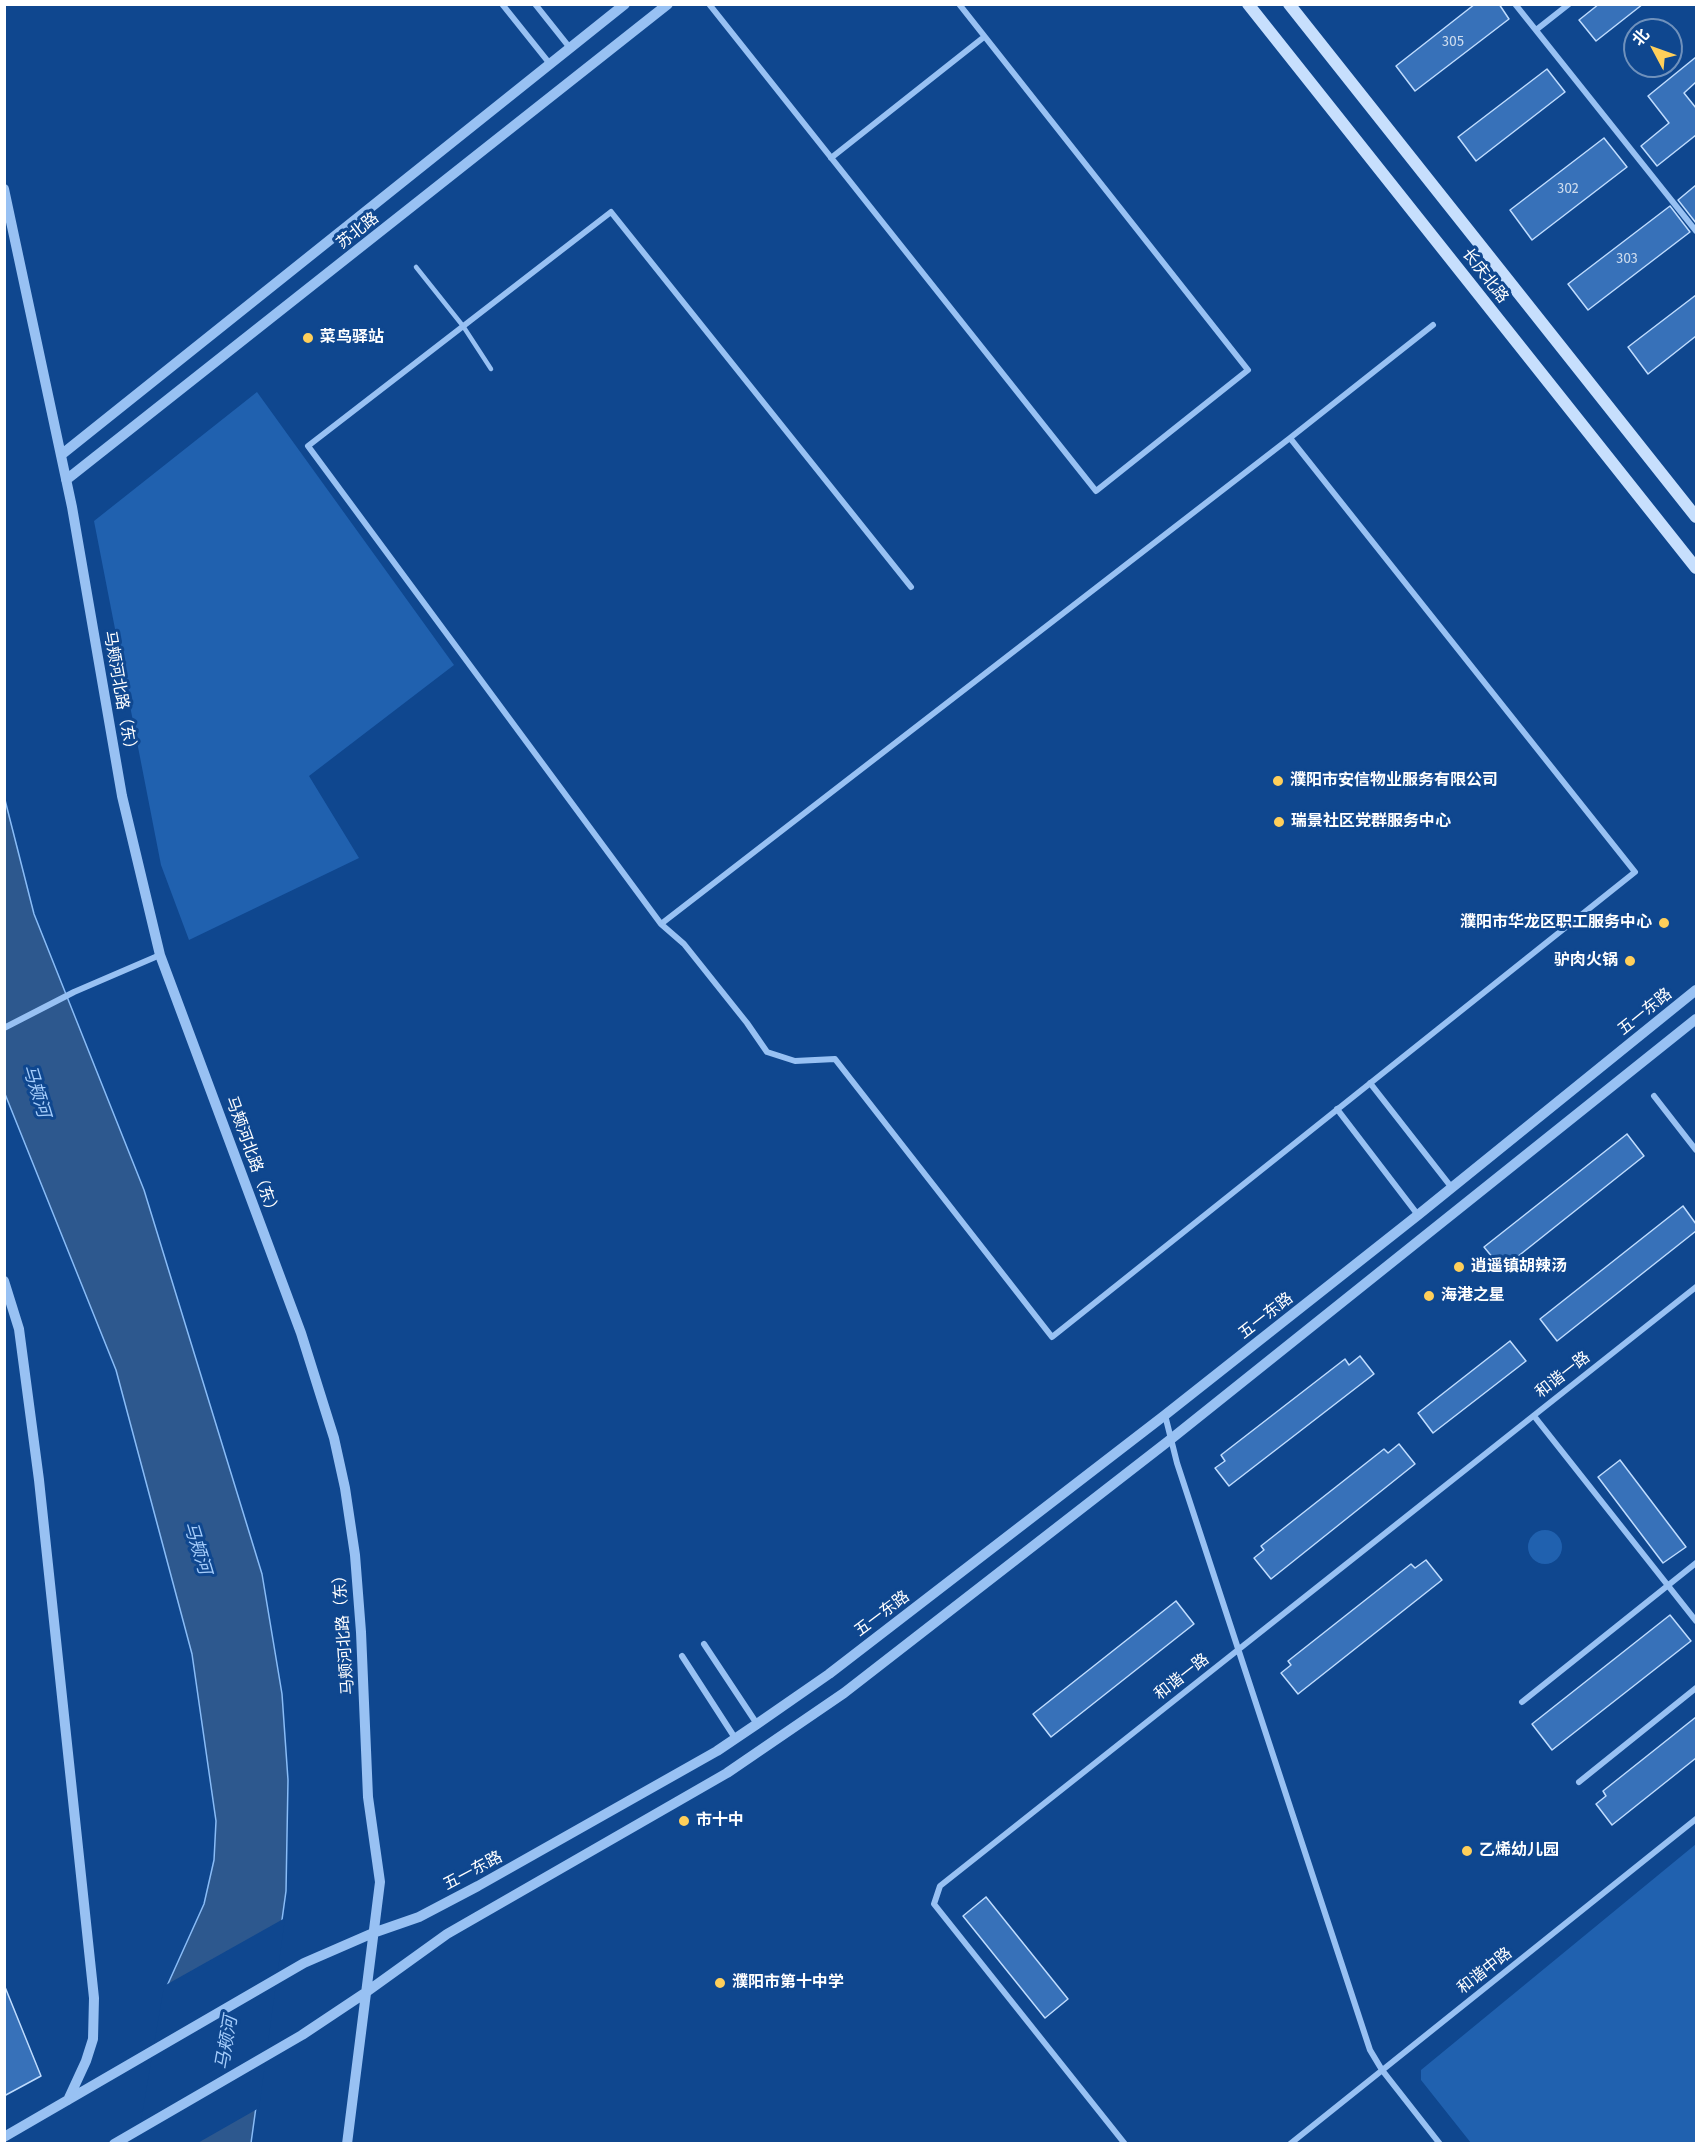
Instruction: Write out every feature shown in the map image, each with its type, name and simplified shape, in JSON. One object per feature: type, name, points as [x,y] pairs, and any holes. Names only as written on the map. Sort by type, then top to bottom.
[{"type":"main road","name":"长庆北路","points":[[1248,4],[1696,568]]},
{"type":"main road","name":"长庆北路","points":[[1289,4],[1696,517]]},
{"type":"street","points":[[502,4],[550,64]]},
{"type":"street","points":[[535,4],[570,48]]},
{"type":"street","name":"苏北路","points":[[61,455],[625,4]]},
{"type":"street","name":"苏北路","points":[[66,480],[668,4]]},
{"type":"street","points":[[709,4],[1096,491],[1248,370],[959,4]]},
{"type":"street","points":[[1515,4],[1696,231]]},
{"type":"street","points":[[1536,30],[1569,4]]},
{"type":"street","points":[[831,158],[984,37]]},
{"type":"street","name":"马颊河北路（东）","points":[[4,189],[66,480],[122,796],[160,955],[301,1333],[334,1438],[345,1488],[355,1555],[361,1632],[368,1797],[380,1882],[347,2144]]},
{"type":"street","points":[[911,587],[611,212],[308,446],[661,924],[684,944],[747,1023],[767,1052],[795,1061],[835,1059],[1052,1337],[1635,872],[1290,438]]},
{"type":"street","points":[[661,924],[1433,325]]},
{"type":"street","points":[[4,1028],[74,992],[160,955]]},
{"type":"street","name":"五一东路","points":[[4,2137],[304,1963],[373,1933],[419,1917],[478,1886],[757,1724],[846,1661],[1165,1414],[1452,1188],[1696,990]]},
{"type":"street","points":[[114,2144],[302,2035],[447,1934],[727,1773],[844,1693],[1171,1438],[1696,1020]]},
{"type":"street","points":[[1370,1083],[1452,1188]]},
{"type":"street","points":[[1654,1096],[1696,1150]]},
{"type":"street","points":[[1337,1110],[1418,1215]]},
{"type":"street","points":[[4,1281],[19,1329],[39,1480],[94,1998],[93,2039],[86,2061],[68,2100]]},
{"type":"street","name":"和谐一路","points":[[1125,2144],[934,1904],[940,1886],[1696,1287]]},
{"type":"street","points":[[1165,1414],[1177,1463],[1370,2050],[1382,2070],[1440,2144]]},
{"type":"street","points":[[1534,1416],[1696,1621]]},
{"type":"street","points":[[1522,1702],[1696,1563]]},
{"type":"street","points":[[704,1644],[757,1724]]},
{"type":"street","points":[[682,1656],[735,1738]]},
{"type":"street","points":[[1579,1782],[1696,1688]]},
{"type":"street","name":"和谐中路","points":[[1290,2144],[1696,1819]]},
{"type":"lane","points":[[416,267],[463,326],[491,369]]},
{"type":"shaded area","points":[[257,392],[454,665],[309,776],[359,858],[189,940],[161,865],[94,521]]},
{"type":"shaded area","points":[[1545,1530],[1557,1535],[1562,1547],[1557,1559],[1545,1564],[1533,1559],[1528,1547],[1533,1535]]},
{"type":"shaded area","points":[[1696,1844],[1696,2143],[1471,2143],[1421,2080],[1421,2070]]},
{"type":"water","name":"马颊河","points":[[4,796],[34,914],[144,1190],[262,1574],[282,1694],[288,1780],[286,1891],[251,2143],[140,2143],[167,1986],[204,1904],[214,1860],[216,1821],[192,1654],[116,1370],[5,1094]]},
{"type":"pier","points":[[285,1918],[259,2108],[196,2144],[137,2144],[164,1986]]},
{"type":"building","points":[[1475,4],[1499,4],[1509,19],[1415,91],[1396,66]]},
{"type":"building","points":[[1599,4],[1643,4],[1596,41],[1579,20]]},
{"type":"building","points":[[1696,57],[1696,82],[1684,93],[1696,108],[1696,135],[1657,166],[1641,146],[1669,123],[1648,96],[1670,78],[1683,78],[1683,68]]},
{"type":"building","points":[[1547,69],[1565,92],[1476,161],[1458,137]]},
{"type":"building","points":[[1604,138],[1627,167],[1532,240],[1510,210]]},
{"type":"building","points":[[1696,185],[1696,223],[1678,200]]},
{"type":"building","points":[[1670,206],[1690,232],[1588,310],[1568,284]]},
{"type":"building","points":[[1696,295],[1696,336],[1648,374],[1628,347]]},
{"type":"building","points":[[1627,1134],[1644,1156],[1502,1269],[1484,1247]]},
{"type":"building","points":[[1683,1206],[1696,1224],[1696,1231],[1557,1341],[1540,1319]]},
{"type":"building","points":[[1510,1341],[1526,1361],[1433,1433],[1418,1413]]},
{"type":"building","points":[[1360,1356],[1374,1374],[1229,1486],[1215,1468],[1225,1461],[1221,1455],[1345,1359],[1349,1365]]},
{"type":"building","points":[[1399,1444],[1415,1464],[1271,1579],[1254,1558],[1264,1550],[1261,1546],[1384,1449],[1388,1453]]},
{"type":"building","points":[[1620,1460],[1686,1547],[1663,1563],[1598,1477]]},
{"type":"building","points":[[1426,1560],[1442,1580],[1298,1694],[1281,1673],[1291,1665],[1288,1661],[1411,1564],[1415,1568]]},
{"type":"building","points":[[1176,1601],[1194,1624],[1051,1737],[1033,1714]]},
{"type":"building","points":[[1670,1615],[1691,1641],[1552,1750],[1532,1724]]},
{"type":"building","points":[[1696,1717],[1696,1758],[1612,1825],[1596,1804],[1606,1796],[1603,1791]]},
{"type":"building","points":[[986,1897],[1068,1999],[1045,2018],[963,1916]]},
{"type":"building","points":[[4,1988],[41,2076],[4,2096]]},
{"type":"place","name":"菜鸟驿站","points":[[308,338]]},
{"type":"place","name":"濮阳市安信物业服务有限公司","points":[[1278,781]]},
{"type":"place","name":"瑞景社区党群服务中心","points":[[1279,822]]},
{"type":"place","name":"濮阳市华龙区职工服务中心","points":[[1664,923]]},
{"type":"place","name":"驴肉火锅","points":[[1630,961]]},
{"type":"place","name":"逍遥镇胡辣汤","points":[[1459,1267]]},
{"type":"place","name":"海港之星","points":[[1429,1296]]},
{"type":"place","name":"市十中","points":[[684,1821]]},
{"type":"place","name":"乙烯幼儿园","points":[[1467,1851]]},
{"type":"place","name":"濮阳市第十中学","points":[[720,1983]]}]
